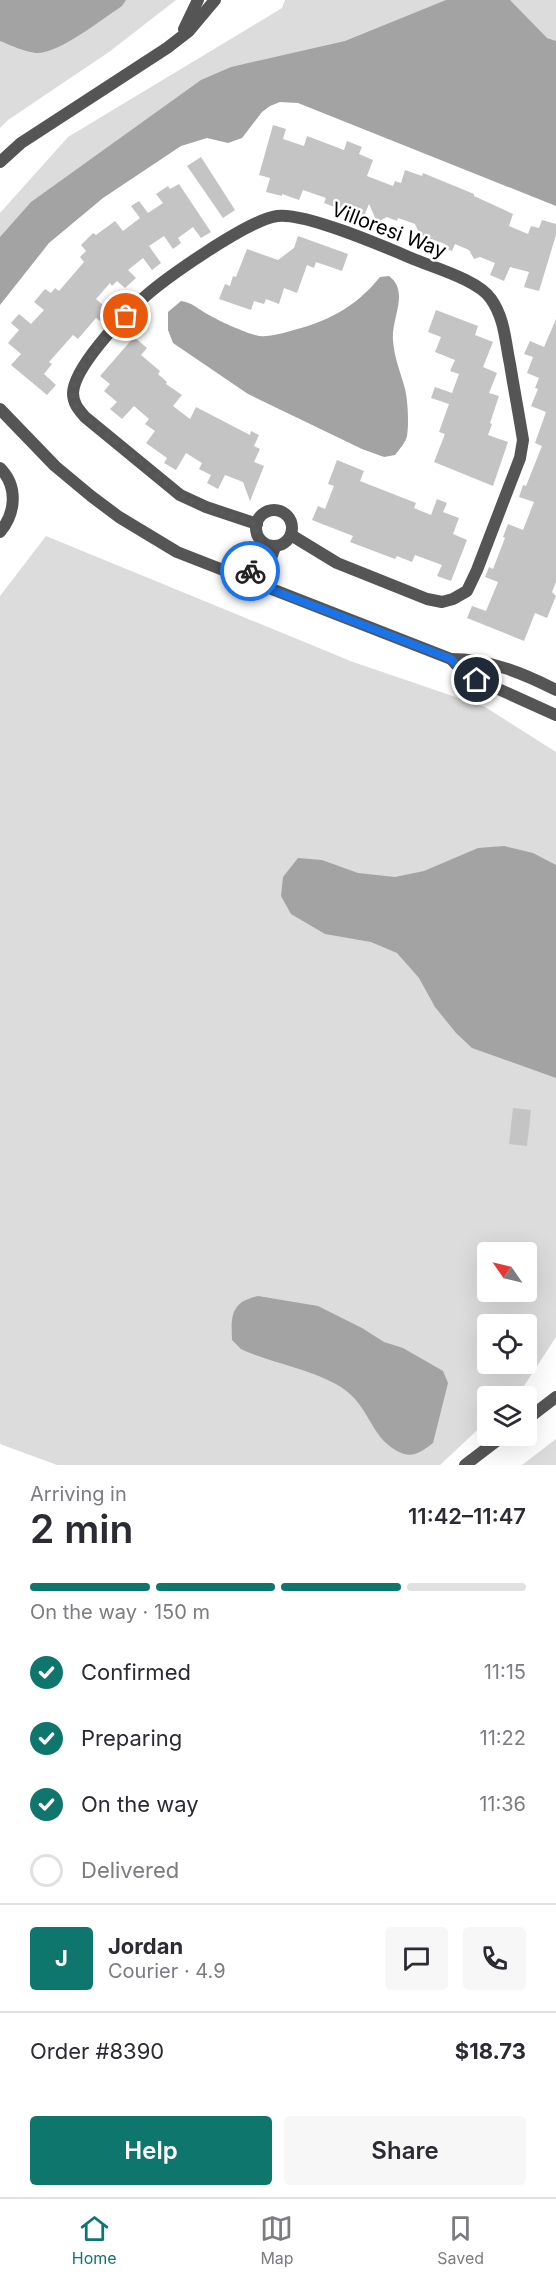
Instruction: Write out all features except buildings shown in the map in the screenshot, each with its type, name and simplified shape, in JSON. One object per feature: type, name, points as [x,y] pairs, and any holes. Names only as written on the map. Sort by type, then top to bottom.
[{"type":"street","points":[[177,40],[198,0]]},
{"type":"street","points":[[0,162],[21,143],[189,31],[215,0]]},
{"type":"street","name":"Villoresi Way","points":[[257,524],[206,507],[180,495],[85,417],[75,405],[73,394],[75,382],[82,367],[139,302],[169,278],[260,220],[279,216],[308,219],[408,256],[471,283],[490,297],[501,317],[523,440],[520,458],[467,591],[442,602],[427,599],[337,563],[291,535]]},
{"type":"street","points":[[0,409],[55,466],[119,518],[177,552],[451,659],[489,662],[556,690]]},
{"type":"street","points":[[0,416],[21,430]]},
{"type":"street","points":[[0,468],[9,479],[13,495],[11,513],[0,532]]},
{"type":"street","points":[[279,510],[292,522],[291,535],[285,544],[275,547],[266,545],[261,542],[256,533],[257,524],[266,512],[279,510]]},
{"type":"street","points":[[247,580],[261,542]]},
{"type":"street","points":[[261,586],[275,547]]},
{"type":"street","points":[[451,659],[465,674],[556,715]]},
{"type":"street","points":[[537,1412],[556,1397]]},
{"type":"street","points":[[465,1465],[490,1446]]},
{"type":"shaded area","points":[[0,0],[126,0],[122,6],[68,42],[45,52],[36,53],[0,41]]},
{"type":"shaded area","points":[[61,0],[176,0],[109,52],[8,120],[0,128],[0,18]]},
{"type":"shaded area","points":[[285,0],[556,0],[556,125],[241,97],[0,269],[0,213],[68,137],[282,8]]},
{"type":"shaded area","points":[[446,0],[510,0],[547,38],[556,41],[556,206],[298,103],[280,102],[262,112],[242,138],[228,143],[207,138],[181,146],[103,198],[49,243],[0,305],[0,237],[31,202],[201,80],[231,67],[345,41]]},
{"type":"shaded area","points":[[389,276],[395,282],[399,297],[393,340],[408,412],[406,438],[395,455],[384,457],[362,449],[248,394],[173,343],[168,330],[168,312],[181,301],[189,303],[220,321],[255,335],[281,334],[327,319],[360,298],[380,277]]},
{"type":"shaded area","points":[[46,536],[353,662],[485,707],[556,752],[556,1337],[537,1366],[537,1314],[477,1314],[477,1374],[532,1374],[524,1386],[477,1386],[477,1430],[440,1465],[57,1465],[0,1444],[0,596]]},
{"type":"shaded area","points":[[504,846],[533,853],[556,865],[556,1078],[472,1048],[456,1033],[435,1007],[419,978],[397,953],[371,942],[325,934],[291,914],[281,896],[283,877],[298,858],[322,860],[358,873],[395,877],[424,871],[478,848]]},
{"type":"shaded area","points":[[258,1296],[318,1306],[384,1342],[403,1348],[443,1371],[448,1383],[433,1443],[412,1455],[395,1450],[375,1430],[361,1406],[345,1390],[317,1376],[241,1349],[232,1340],[234,1311],[242,1302]]},
{"type":"shaded area","points":[[556,1439],[556,1465],[522,1465]]},
{"type":"way so far","points":[[126,316],[82,367],[75,382],[73,394],[75,405],[85,417],[154,476],[180,495],[206,507],[257,524],[256,533],[261,542],[250,571]]},
{"type":"route","points":[[250,571],[247,580],[451,659],[465,674],[477,680]]}]
